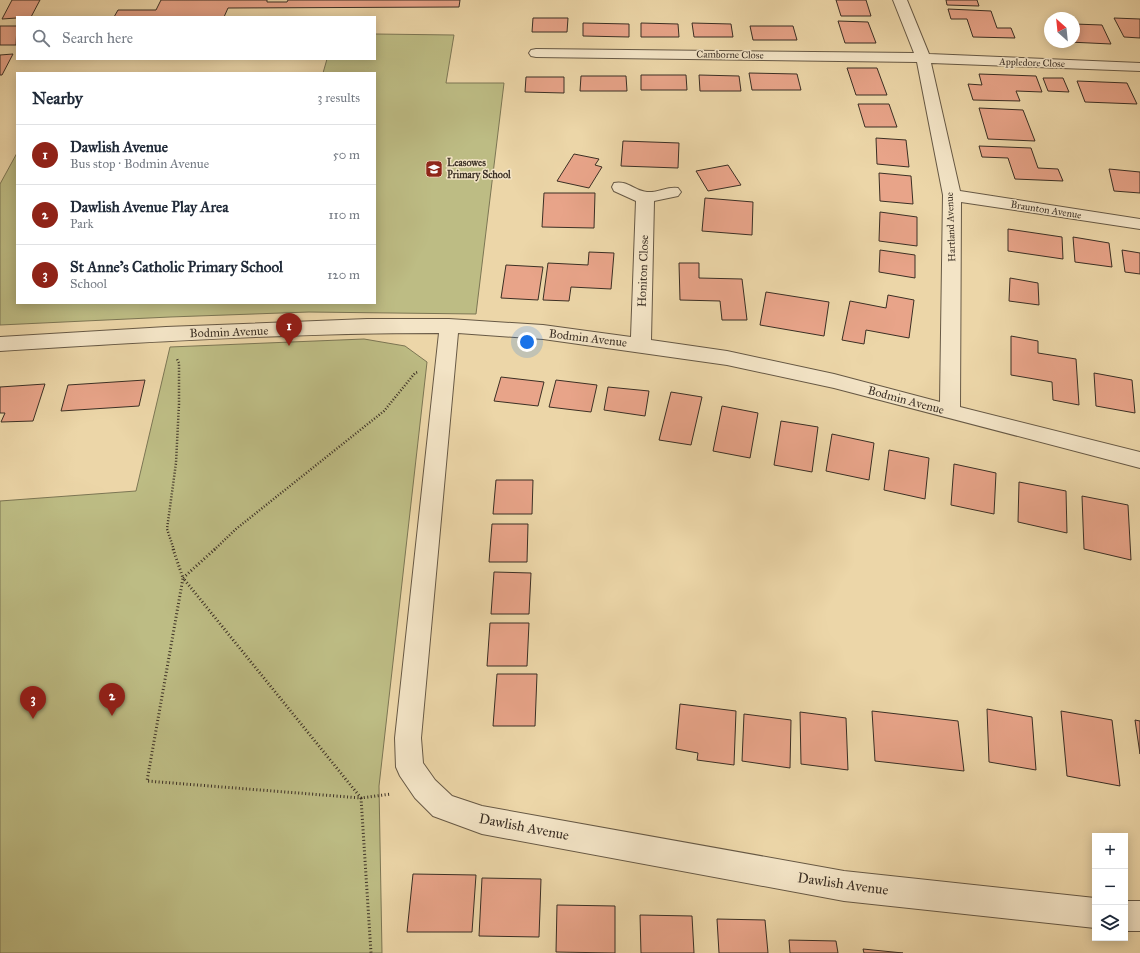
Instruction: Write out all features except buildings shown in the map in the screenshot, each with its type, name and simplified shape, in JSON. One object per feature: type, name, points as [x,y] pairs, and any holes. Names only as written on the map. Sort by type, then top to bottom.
[{"type":"street","name":"Hartland Avenue","points":[[900,0],[924,58],[952,195],[950,412]]},
{"type":"street","name":"Camborne Close","points":[[536,53],[924,58]]},
{"type":"street","name":"Appledore Close","points":[[924,58],[1140,67]]},
{"type":"street","points":[[620,187],[645,198],[672,192]]},
{"type":"street","name":"Braunton Avenue","points":[[952,195],[1140,224]]},
{"type":"street","name":"Honiton Close","points":[[641,345],[645,198]]},
{"type":"street","name":"Bodmin Avenue","points":[[0,344],[166,334],[367,326],[449,326],[542,332],[727,358],[834,381],[1140,460]]},
{"type":"street","name":"Dawlish Avenue","points":[[449,326],[408,738],[410,767],[425,789],[443,806],[482,820],[844,886],[1092,913]]},
{"type":"street","points":[[1128,916],[1140,916]]},
{"type":"path","points":[[166,334],[179,363],[176,463],[167,529],[183,578],[361,798],[371,953]]},
{"type":"path","points":[[425,789],[361,798],[147,781],[183,578],[236,529],[384,411],[415,373],[444,367]]},
{"type":"shaded area","name":"Leasowes Primary School","points":[[376,34],[454,35],[446,83],[504,83],[476,314],[309,312],[0,325],[0,184],[16,155],[16,304],[376,304],[376,72],[323,72],[327,60],[376,60]]},
{"type":"shaded area","points":[[364,339],[405,346],[427,362],[379,786],[382,953],[0,953],[0,501],[136,491],[170,347]]},
{"type":"place","name":"Leasowes Primary School","points":[[434,169]]},
{"type":"place","name":"Dawlish Avenue","points":[[289,346]]},
{"type":"place","name":"Dawlish Avenue Play Area","points":[[112,716]]},
{"type":"place","name":"St Anne's Catholic Primary School","points":[[33,719]]}]
